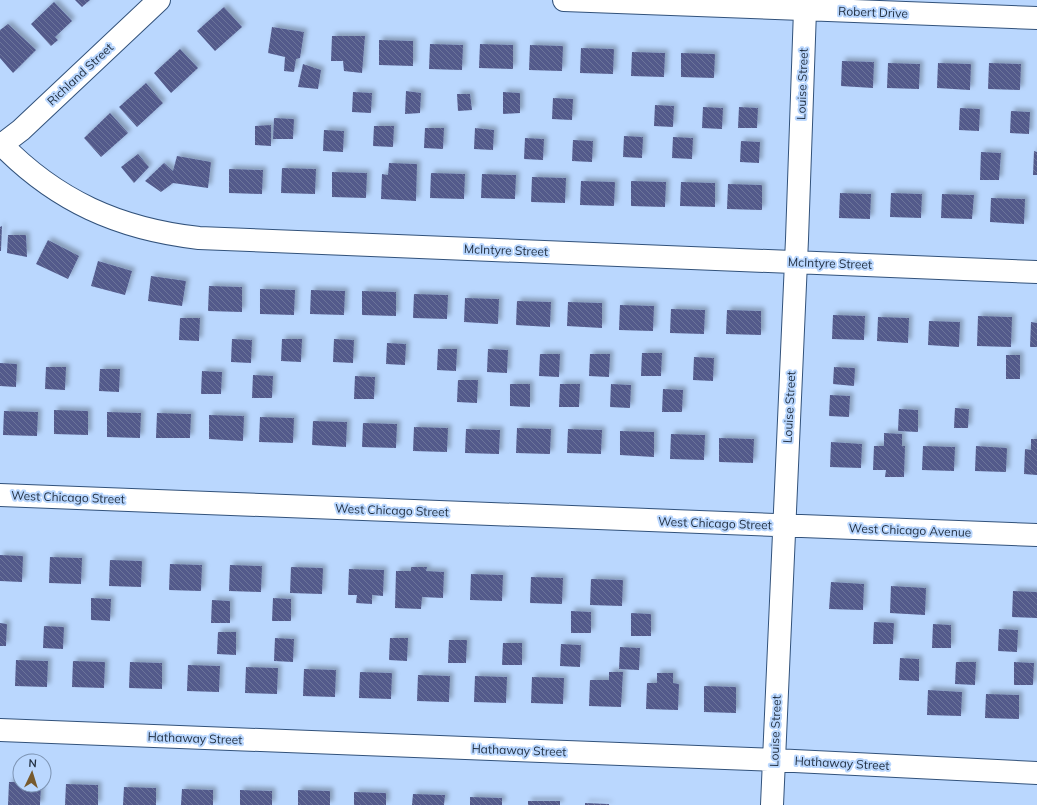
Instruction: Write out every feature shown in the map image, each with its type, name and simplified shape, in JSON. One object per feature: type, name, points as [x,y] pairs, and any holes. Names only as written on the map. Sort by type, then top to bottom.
[{"type":"street","name":"Richland Street","points":[[1,145],[21,130],[159,0]]},
{"type":"street","name":"Robert Drive","points":[[564,0],[1037,18]]},
{"type":"street","name":"Louise Street","points":[[772,805],[783,525],[796,262],[805,10]]},
{"type":"street","name":"McIntyre Street","points":[[1,145],[36,177],[56,191],[84,207],[128,225],[175,235],[199,238],[1037,272]]},
{"type":"street","name":"West Chicago Street","points":[[0,495],[783,525]]},
{"type":"street","name":"West Chicago Avenue","points":[[783,525],[1037,535]]},
{"type":"street","name":"Hathaway Street","points":[[0,730],[774,760],[1037,773]]},
{"type":"building","points":[[75,0],[90,0],[82,7]]},
{"type":"building","points":[[54,2],[72,21],[55,37],[58,40],[51,46],[31,24]]},
{"type":"building","points":[[224,7],[242,27],[215,51],[197,31]]},
{"type":"building","points":[[8,24],[36,50],[13,73],[0,58],[0,30]]},
{"type":"building","points":[[272,27],[304,32],[300,58],[296,59],[294,72],[284,71],[285,57],[268,53]]},
{"type":"building","points":[[332,36],[365,36],[362,73],[344,71],[343,61],[331,61]]},
{"type":"building","points":[[379,40],[413,41],[413,66],[379,65]]},
{"type":"building","points":[[430,44],[463,45],[462,70],[429,69]]},
{"type":"building","points":[[480,44],[513,45],[513,69],[479,68]]},
{"type":"building","points":[[530,45],[563,46],[562,71],[529,70]]},
{"type":"building","points":[[581,48],[614,49],[613,74],[580,73]]},
{"type":"building","points":[[180,49],[198,68],[171,93],[154,73]]},
{"type":"building","points":[[632,52],[665,53],[664,77],[631,76]]},
{"type":"building","points":[[681,53],[715,54],[714,78],[681,77]]},
{"type":"building","points":[[842,61],[874,62],[873,88],[841,86]]},
{"type":"building","points":[[888,63],[920,64],[919,89],[887,88]]},
{"type":"building","points":[[938,63],[971,64],[970,90],[937,88]]},
{"type":"building","points":[[989,63],[1021,64],[1020,90],[988,89]]},
{"type":"building","points":[[303,64],[321,70],[318,89],[298,87]]},
{"type":"building","points":[[146,83],[163,103],[137,127],[119,107]]},
{"type":"building","points":[[406,91],[421,93],[420,113],[405,114]]},
{"type":"building","points":[[353,92],[372,93],[371,113],[352,112]]},
{"type":"building","points":[[503,92],[520,93],[520,113],[503,114]]},
{"type":"building","points":[[457,94],[470,94],[472,110],[458,111]]},
{"type":"building","points":[[553,98],[573,99],[572,120],[552,119]]},
{"type":"building","points":[[655,105],[674,106],[673,127],[654,126]]},
{"type":"building","points":[[703,107],[723,108],[722,129],[702,128]]},
{"type":"building","points":[[739,107],[758,108],[757,128],[738,128]]},
{"type":"building","points":[[960,108],[980,109],[979,131],[959,130]]},
{"type":"building","points":[[1011,111],[1030,112],[1029,134],[1010,133]]},
{"type":"building","points":[[110,113],[128,133],[101,157],[84,138]]},
{"type":"building","points":[[274,118],[294,119],[293,139],[273,139]]},
{"type":"building","points":[[271,125],[271,146],[255,145],[255,126]]},
{"type":"building","points":[[374,126],[394,126],[393,147],[373,146]]},
{"type":"building","points":[[425,128],[444,128],[443,149],[424,148]]},
{"type":"building","points":[[475,128],[494,130],[493,150],[474,149]]},
{"type":"building","points":[[324,130],[344,131],[343,152],[323,151]]},
{"type":"building","points":[[624,136],[643,137],[642,158],[623,157]]},
{"type":"building","points":[[673,137],[693,138],[692,159],[672,158]]},
{"type":"building","points":[[525,138],[544,139],[543,160],[524,159]]},
{"type":"building","points":[[573,140],[593,141],[592,162],[572,161]]},
{"type":"building","points":[[741,141],[760,142],[759,163],[740,162]]},
{"type":"building","points":[[1034,151],[1037,152],[1037,175],[1033,175]]},
{"type":"building","points":[[981,152],[1001,153],[999,180],[980,180]]},
{"type":"building","points":[[138,154],[149,167],[134,183],[121,167]]},
{"type":"building","points":[[177,156],[211,162],[208,188],[173,183],[161,192],[145,181],[164,163],[173,171]]},
{"type":"building","points":[[389,163],[417,164],[416,201],[381,199],[382,174],[388,175]]},
{"type":"building","points":[[282,168],[316,169],[315,194],[281,193]]},
{"type":"building","points":[[229,169],[263,170],[262,194],[229,193]]},
{"type":"building","points":[[332,172],[367,173],[366,198],[332,197]]},
{"type":"building","points":[[431,173],[465,174],[464,199],[430,198]]},
{"type":"building","points":[[482,174],[516,175],[515,199],[481,198]]},
{"type":"building","points":[[532,177],[566,178],[565,203],[531,202]]},
{"type":"building","points":[[581,181],[615,182],[614,206],[580,205]]},
{"type":"building","points":[[631,181],[666,182],[665,207],[631,206]]},
{"type":"building","points":[[681,182],[715,183],[715,207],[680,206]]},
{"type":"building","points":[[728,184],[762,185],[762,210],[727,209]]},
{"type":"building","points":[[840,193],[871,194],[870,219],[839,218]]},
{"type":"building","points":[[891,193],[922,194],[921,218],[890,217]]},
{"type":"building","points":[[942,194],[974,195],[972,219],[941,218]]},
{"type":"building","points":[[991,198],[1025,199],[1024,224],[990,222]]},
{"type":"building","points":[[2,226],[1,251],[0,251],[0,227]]},
{"type":"building","points":[[8,235],[26,235],[27,257],[7,253]]},
{"type":"building","points":[[48,240],[79,256],[68,279],[36,264]]},
{"type":"building","points":[[98,261],[132,271],[125,295],[91,286]]},
{"type":"building","points":[[151,276],[186,281],[182,306],[148,301]]},
{"type":"building","points":[[209,286],[242,287],[242,312],[208,311]]},
{"type":"building","points":[[260,289],[295,290],[294,315],[260,314]]},
{"type":"building","points":[[311,290],[345,291],[344,315],[310,314]]},
{"type":"building","points":[[362,291],[396,292],[396,316],[362,315]]},
{"type":"building","points":[[414,294],[448,295],[447,319],[413,318]]},
{"type":"building","points":[[465,298],[499,299],[498,324],[464,322]]},
{"type":"building","points":[[517,301],[551,302],[550,327],[516,325]]},
{"type":"building","points":[[568,302],[602,303],[602,328],[567,326]]},
{"type":"building","points":[[620,305],[654,306],[653,331],[619,330]]},
{"type":"building","points":[[671,309],[705,310],[704,334],[670,333]]},
{"type":"building","points":[[727,310],[761,311],[761,335],[726,334]]},
{"type":"building","points":[[833,315],[865,316],[864,340],[832,339]]},
{"type":"building","points":[[978,316],[1012,317],[1011,347],[977,346]]},
{"type":"building","points":[[878,317],[909,318],[908,343],[877,341]]},
{"type":"building","points":[[180,318],[200,318],[199,341],[179,340]]},
{"type":"building","points":[[929,321],[960,322],[959,347],[928,345]]},
{"type":"building","points":[[1031,322],[1037,323],[1037,347],[1030,347]]},
{"type":"building","points":[[232,339],[252,340],[251,363],[231,362]]},
{"type":"building","points":[[282,339],[302,339],[301,362],[281,361]]},
{"type":"building","points":[[334,339],[354,340],[353,363],[333,362]]},
{"type":"building","points":[[387,343],[406,344],[405,365],[386,364]]},
{"type":"building","points":[[438,349],[457,349],[456,371],[437,370]]},
{"type":"building","points":[[488,349],[508,350],[507,373],[487,372]]},
{"type":"building","points":[[642,353],[662,353],[661,376],[641,376]]},
{"type":"building","points":[[540,354],[560,354],[559,377],[539,376]]},
{"type":"building","points":[[590,354],[610,354],[609,377],[589,376]]},
{"type":"building","points":[[1006,355],[1020,355],[1020,379],[1006,379]]},
{"type":"building","points":[[694,357],[714,358],[713,381],[693,380]]},
{"type":"building","points":[[0,363],[17,364],[16,387],[0,386]]},
{"type":"building","points":[[46,367],[66,367],[65,390],[45,389]]},
{"type":"building","points":[[834,367],[855,368],[854,386],[833,384]]},
{"type":"building","points":[[100,369],[120,369],[119,392],[99,391]]},
{"type":"building","points":[[202,371],[222,372],[221,394],[201,394]]},
{"type":"building","points":[[253,375],[273,376],[272,398],[252,398]]},
{"type":"building","points":[[355,376],[375,377],[374,399],[354,399]]},
{"type":"building","points":[[458,380],[478,380],[477,403],[457,402]]},
{"type":"building","points":[[510,384],[530,384],[530,407],[510,406]]},
{"type":"building","points":[[560,384],[580,384],[579,407],[559,407]]},
{"type":"building","points":[[611,384],[631,385],[630,408],[610,407]]},
{"type":"building","points":[[663,389],[683,390],[682,412],[662,412]]},
{"type":"building","points":[[830,395],[850,396],[849,417],[829,416]]},
{"type":"building","points":[[955,408],[969,409],[968,428],[954,428]]},
{"type":"building","points":[[899,409],[918,410],[918,432],[898,431]]},
{"type":"building","points":[[54,410],[88,411],[88,435],[54,434]]},
{"type":"building","points":[[4,411],[38,412],[37,436],[3,435]]},
{"type":"building","points":[[107,412],[141,413],[140,438],[107,437]]},
{"type":"building","points":[[157,413],[191,414],[190,438],[156,438]]},
{"type":"building","points":[[209,415],[244,416],[243,441],[209,439]]},
{"type":"building","points":[[260,417],[294,418],[293,443],[259,442]]},
{"type":"building","points":[[313,421],[347,422],[346,447],[312,445]]},
{"type":"building","points":[[363,423],[397,424],[396,448],[362,447]]},
{"type":"building","points":[[414,427],[448,428],[447,452],[413,451]]},
{"type":"building","points":[[517,428],[551,429],[550,454],[516,453]]},
{"type":"building","points":[[466,429],[500,430],[499,454],[465,453]]},
{"type":"building","points":[[568,429],[602,430],[601,454],[567,453]]},
{"type":"building","points":[[620,431],[654,432],[654,457],[620,455]]},
{"type":"building","points":[[884,433],[902,434],[902,446],[905,446],[904,477],[885,477],[886,470],[873,470],[874,446],[884,446]]},
{"type":"building","points":[[671,434],[705,435],[704,460],[670,459]]},
{"type":"building","points":[[719,438],[754,439],[753,463],[719,462]]},
{"type":"building","points":[[1031,439],[1037,439],[1037,475],[1024,474],[1025,449],[1031,450]]},
{"type":"building","points":[[831,442],[862,444],[861,468],[830,467]]},
{"type":"building","points":[[923,446],[955,447],[954,471],[922,470]]},
{"type":"building","points":[[976,446],[1007,448],[1006,472],[975,471]]},
{"type":"building","points":[[0,555],[23,556],[22,582],[0,581]]},
{"type":"building","points":[[50,557],[82,558],[81,584],[49,583]]},
{"type":"building","points":[[110,560],[142,561],[141,587],[109,586]]},
{"type":"building","points":[[170,564],[202,565],[201,591],[169,590]]},
{"type":"building","points":[[230,565],[262,566],[261,592],[229,591]]},
{"type":"building","points":[[291,567],[323,568],[322,594],[290,593]]},
{"type":"building","points":[[411,567],[427,567],[426,571],[444,572],[443,598],[422,597],[421,609],[395,608],[396,571],[411,571]]},
{"type":"building","points":[[349,569],[384,570],[383,596],[372,595],[372,604],[356,603],[357,595],[348,595]]},
{"type":"building","points":[[471,574],[503,575],[502,601],[470,600]]},
{"type":"building","points":[[531,577],[563,578],[562,604],[530,603]]},
{"type":"building","points":[[591,579],[623,580],[622,606],[590,605]]},
{"type":"building","points":[[831,582],[864,584],[863,610],[829,609]]},
{"type":"building","points":[[891,586],[926,588],[925,615],[890,613]]},
{"type":"building","points":[[1013,591],[1037,592],[1037,618],[1012,617]]},
{"type":"building","points":[[91,598],[111,599],[110,621],[91,620]]},
{"type":"building","points":[[273,598],[291,599],[291,621],[272,621]]},
{"type":"building","points":[[212,600],[230,601],[230,623],[211,623]]},
{"type":"building","points":[[571,611],[591,612],[591,633],[571,633]]},
{"type":"building","points":[[631,613],[651,614],[651,636],[631,636]]},
{"type":"building","points":[[874,622],[894,623],[893,644],[873,644]]},
{"type":"building","points":[[0,623],[7,624],[6,646],[0,646]]},
{"type":"building","points":[[933,624],[951,625],[951,648],[932,648]]},
{"type":"building","points":[[44,626],[64,627],[63,649],[43,648]]},
{"type":"building","points":[[999,629],[1018,630],[1017,652],[998,651]]},
{"type":"building","points":[[218,632],[236,632],[236,655],[217,654]]},
{"type":"building","points":[[275,638],[294,639],[293,662],[274,661]]},
{"type":"building","points":[[390,638],[408,638],[407,661],[389,660]]},
{"type":"building","points":[[449,640],[467,640],[466,663],[448,663]]},
{"type":"building","points":[[503,643],[522,643],[522,665],[502,665]]},
{"type":"building","points":[[561,644],[581,645],[580,667],[560,666]]},
{"type":"building","points":[[620,647],[640,648],[639,670],[619,669]]},
{"type":"building","points":[[900,658],[919,659],[919,681],[899,680]]},
{"type":"building","points":[[16,660],[48,661],[47,687],[15,686]]},
{"type":"building","points":[[73,661],[105,662],[104,688],[72,687]]},
{"type":"building","points":[[130,662],[162,663],[162,689],[129,688]]},
{"type":"building","points":[[956,662],[976,662],[975,685],[955,684]]},
{"type":"building","points":[[1014,662],[1034,663],[1033,685],[1014,685]]},
{"type":"building","points":[[188,665],[220,666],[219,692],[187,691]]},
{"type":"building","points":[[246,667],[278,668],[277,694],[245,693]]},
{"type":"building","points":[[304,669],[336,670],[335,697],[303,696]]},
{"type":"building","points":[[360,672],[392,673],[391,699],[359,698]]},
{"type":"building","points":[[609,672],[623,672],[621,707],[589,706],[590,680],[609,680]]},
{"type":"building","points":[[657,673],[673,673],[673,683],[679,684],[678,710],[646,709],[647,683],[657,683]]},
{"type":"building","points":[[418,675],[450,676],[449,702],[417,701]]},
{"type":"building","points":[[475,676],[507,677],[506,703],[474,702]]},
{"type":"building","points":[[532,677],[564,678],[563,704],[531,703]]},
{"type":"building","points":[[704,686],[736,687],[736,713],[704,712]]},
{"type":"building","points":[[928,690],[962,692],[961,716],[927,715]]},
{"type":"building","points":[[986,694],[1019,695],[1019,719],[985,718]]},
{"type":"building","points":[[9,782],[12,782],[12,793],[41,793],[40,805],[8,805]]},
{"type":"building","points":[[66,784],[98,785],[98,805],[65,805]]},
{"type":"building","points":[[124,787],[156,788],[156,805],[123,805]]},
{"type":"building","points":[[182,789],[213,790],[213,805],[181,805]]},
{"type":"building","points":[[240,790],[272,791],[272,805],[240,805]]},
{"type":"building","points":[[298,790],[330,791],[330,805],[298,805]]},
{"type":"building","points":[[354,792],[386,793],[386,805],[354,805]]},
{"type":"building","points":[[413,794],[445,795],[444,805],[412,805]]},
{"type":"building","points":[[470,797],[502,798],[502,805],[470,805]]},
{"type":"building","points":[[528,801],[560,801],[560,805],[528,805]]},
{"type":"building","points":[[585,803],[609,804],[609,805],[585,805]]}]
